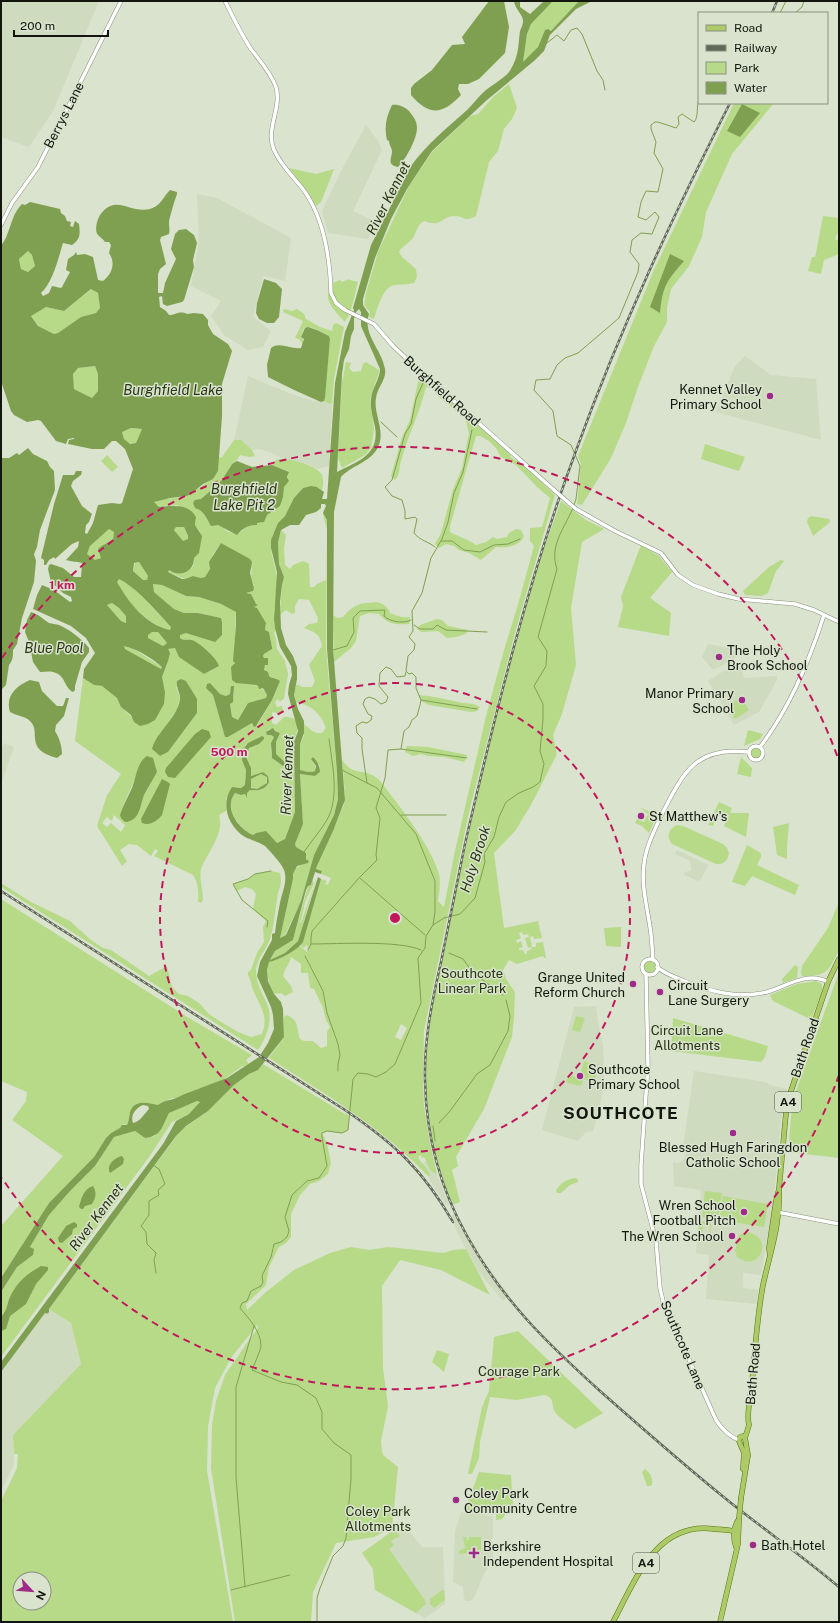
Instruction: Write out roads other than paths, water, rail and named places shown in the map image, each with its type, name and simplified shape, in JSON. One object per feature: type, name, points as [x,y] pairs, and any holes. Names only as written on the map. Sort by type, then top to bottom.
[{"type":"main road","name":"Bath Road","points":[[720,1622],[736,1548],[736,1533],[743,1478],[748,1455],[742,1439],[748,1422],[758,1317],[770,1255],[769,1248],[777,1212],[786,1113],[789,1098],[828,982],[839,959]]},
{"type":"main road","points":[[723,1530],[738,1522]]},
{"type":"main road","name":"A4","points":[[613,1622],[647,1561],[663,1543],[690,1529],[701,1528],[736,1533]]},
{"type":"street","name":"Berrys Lane","points":[[1,224],[12,203],[38,167],[121,1]]},
{"type":"street","name":"Burghfield Road","points":[[225,1],[250,48],[273,80],[278,98],[278,105],[272,129],[274,149],[278,158],[304,191],[315,211],[328,254],[332,296],[336,303],[348,312],[374,324],[390,343],[410,362],[576,509],[615,531],[657,551],[664,556],[678,575],[705,590],[739,599],[795,604],[839,622]]},
{"type":"street","points":[[760,747],[788,703],[804,671],[824,615]]},
{"type":"street","points":[[748,752],[753,746],[760,747]]},
{"type":"street","points":[[748,752],[749,757],[752,760],[758,761],[762,758],[763,754],[760,747]]},
{"type":"street","points":[[748,752],[736,750],[712,754],[699,760],[688,769],[678,782],[650,840],[644,864],[644,887],[651,932],[653,960],[657,964],[657,967],[667,974],[698,987],[732,995],[744,995],[768,991],[803,978],[816,978],[828,982]]},
{"type":"street","points":[[648,960],[651,945]]},
{"type":"street","points":[[653,960],[644,962],[642,966],[643,971],[648,975],[656,972],[667,974]]},
{"type":"street","points":[[656,972],[657,967]]},
{"type":"street","name":"Southcote Lane","points":[[648,975],[646,1014],[648,1066],[641,1184],[656,1241],[660,1288],[663,1301],[711,1410],[720,1425],[734,1438],[742,1439]]},
{"type":"street","points":[[777,1212],[839,1224]]},
{"type":"water","points":[[489,1],[504,1],[509,27],[505,53],[479,79],[468,84],[459,84],[458,89],[461,95],[448,106],[436,110],[430,110],[424,107],[411,95],[411,88],[432,70],[452,45],[465,44],[462,37]]},
{"type":"water","points":[[514,1],[520,1],[520,7],[530,14],[544,1],[553,1],[531,24],[527,34],[523,62],[538,47],[545,30],[548,29],[551,31],[579,1],[592,1],[576,9],[550,35],[544,51],[534,61],[487,100],[432,151],[407,189],[391,219],[375,258],[363,299],[363,305],[369,314],[368,328],[370,335],[383,362],[385,376],[376,398],[376,411],[381,436],[380,443],[370,458],[341,477],[334,512],[333,648],[345,800],[316,869],[322,871],[321,874],[315,872],[311,885],[308,886],[306,890],[293,940],[275,951],[270,960],[285,953],[298,941],[318,877],[321,879],[303,942],[288,954],[269,962],[267,970],[268,981],[274,994],[281,1002],[283,1009],[284,1037],[258,1070],[249,1074],[234,1085],[208,1111],[186,1126],[176,1136],[49,1309],[49,1312],[47,1314],[45,1313],[1,1372],[1,1362],[163,1144],[176,1121],[189,1114],[200,1102],[197,1101],[169,1113],[161,1130],[151,1137],[145,1138],[135,1131],[114,1137],[95,1166],[49,1215],[30,1247],[34,1249],[33,1255],[17,1267],[1,1292],[1,1278],[49,1203],[94,1157],[111,1133],[120,1128],[122,1125],[127,1125],[130,1112],[135,1105],[150,1103],[158,1105],[227,1078],[259,1057],[268,1043],[274,1029],[271,1007],[257,976],[260,962],[272,940],[272,934],[275,933],[285,882],[285,874],[276,858],[265,846],[245,837],[234,827],[230,821],[226,807],[228,794],[232,787],[241,788],[245,785],[246,770],[242,760],[243,750],[248,743],[262,736],[264,739],[259,744],[249,748],[246,757],[251,768],[251,776],[263,772],[268,776],[269,782],[261,789],[250,790],[247,793],[247,798],[245,794],[241,795],[235,793],[231,805],[234,818],[243,828],[253,835],[266,831],[277,843],[285,839],[295,812],[294,742],[298,731],[288,694],[292,675],[291,666],[280,647],[275,628],[274,619],[277,572],[271,548],[271,540],[278,523],[285,516],[294,498],[303,488],[311,486],[317,487],[324,492],[322,499],[327,499],[335,383],[345,332],[354,310],[353,308],[371,245],[411,166],[417,158],[430,143],[467,110],[483,92],[503,78],[514,64],[523,22],[523,19]],"holes":[[[359,309],[361,312],[361,326],[380,369],[371,399],[371,409],[376,437],[370,451],[365,456],[359,461],[337,472],[342,374],[344,360],[349,349],[351,336],[354,329],[356,312]],[[321,504],[325,504],[326,506],[323,513],[327,520],[327,649],[338,799],[334,815],[314,855],[301,901],[286,935],[280,938],[293,874],[297,866],[308,863],[309,861],[306,859],[306,853],[296,847],[295,844],[303,824],[300,774],[315,776],[320,772],[318,764],[313,757],[311,759],[316,766],[315,771],[309,772],[300,770],[300,744],[304,733],[304,721],[298,709],[294,695],[297,679],[297,667],[293,656],[286,645],[281,628],[280,602],[284,577],[279,564],[278,542],[281,530],[290,525],[299,525],[306,515],[316,512],[321,508]],[[261,774],[267,777],[267,783],[257,789],[251,788],[251,779]],[[140,1106],[148,1106],[149,1109],[140,1119],[133,1123],[132,1117]]]},
{"type":"water","points":[[742,104],[760,113],[740,137],[727,131]]},
{"type":"water","points":[[392,105],[399,105],[407,110],[417,125],[417,133],[413,143],[408,154],[398,167],[394,166],[390,161],[392,150],[389,141],[387,140],[386,131],[387,118]]},
{"type":"water","name":"Burghfield Lake","points":[[170,190],[177,192],[177,194],[169,221],[169,234],[161,237],[160,240],[166,264],[160,269],[158,274],[158,293],[163,293],[165,283],[176,259],[171,249],[175,234],[179,230],[186,229],[194,235],[197,243],[193,260],[194,267],[184,300],[182,302],[167,306],[163,304],[162,296],[159,297],[160,307],[169,315],[182,312],[187,314],[203,314],[208,320],[208,325],[213,334],[228,344],[232,351],[222,384],[222,416],[218,471],[213,479],[203,484],[187,496],[154,502],[159,507],[180,506],[189,509],[196,517],[195,525],[202,536],[199,553],[194,558],[192,567],[186,572],[182,573],[169,570],[168,572],[182,579],[193,576],[201,578],[205,577],[210,569],[209,562],[221,543],[250,559],[252,562],[250,573],[254,588],[253,591],[246,593],[251,594],[258,605],[254,607],[257,608],[266,623],[265,630],[269,632],[272,647],[272,649],[263,656],[264,658],[268,658],[268,665],[265,665],[264,670],[268,672],[270,677],[280,681],[272,700],[256,726],[254,727],[252,723],[228,737],[225,737],[213,695],[206,688],[207,684],[210,683],[220,694],[226,696],[230,694],[231,686],[234,686],[233,702],[230,704],[232,717],[238,720],[248,703],[266,698],[267,695],[263,688],[259,689],[256,685],[236,683],[232,680],[231,667],[235,663],[233,661],[236,612],[221,604],[199,597],[186,596],[162,585],[153,584],[154,592],[174,609],[184,613],[198,613],[221,618],[222,635],[215,642],[186,633],[180,635],[181,639],[195,641],[203,647],[212,655],[219,666],[204,674],[179,657],[175,648],[168,649],[170,653],[162,677],[165,692],[164,704],[155,720],[140,726],[134,722],[131,715],[121,707],[117,698],[102,686],[94,685],[83,678],[84,669],[95,653],[86,638],[71,626],[33,609],[42,585],[54,590],[70,602],[72,601],[71,597],[63,593],[51,582],[48,569],[49,565],[51,564],[63,568],[74,577],[81,577],[82,563],[66,560],[78,547],[79,541],[72,544],[55,559],[54,557],[49,560],[46,565],[44,565],[44,560],[41,558],[54,504],[63,475],[74,475],[76,471],[82,471],[81,475],[73,481],[71,486],[82,506],[92,514],[86,525],[85,533],[87,534],[93,523],[98,505],[122,503],[133,469],[125,449],[116,441],[112,441],[104,449],[92,449],[68,444],[69,440],[74,438],[68,439],[66,444],[56,441],[41,421],[38,420],[27,422],[14,415],[11,411],[1,381],[1,246],[7,236],[19,207],[22,204],[25,205],[30,202],[60,209],[67,221],[71,222],[70,226],[73,227],[75,221],[79,224],[80,233],[77,240],[72,245],[63,243],[52,277],[41,293],[43,296],[49,293],[52,286],[62,287],[70,272],[66,270],[68,259],[76,252],[77,255],[85,254],[93,257],[98,280],[103,281],[111,272],[113,264],[109,253],[111,245],[109,242],[105,242],[97,233],[97,222],[100,215],[112,205],[142,210],[154,208]],"holes":[[[28,251],[32,255],[35,266],[28,272],[21,269],[19,259]],[[91,289],[98,293],[100,308],[96,313],[81,317],[58,333],[54,334],[38,326],[31,316],[46,307],[64,311]],[[95,366],[98,374],[98,391],[92,398],[74,389],[73,374],[78,368]],[[131,428],[142,429],[136,443],[130,444],[124,439],[122,432]],[[176,527],[184,527],[188,539],[183,541],[174,530]],[[109,529],[114,532],[113,540],[98,549],[101,558],[95,560],[87,554],[90,546]],[[139,562],[148,576],[147,580],[143,580],[133,571],[134,563]],[[119,579],[126,583],[146,601],[171,627],[170,630],[145,618],[127,598],[117,582]],[[112,603],[119,608],[126,616],[126,623],[121,621],[107,605]],[[152,632],[158,632],[167,643],[163,646],[148,638],[148,635]],[[124,646],[144,654],[162,667],[161,669],[125,649]]]},
{"type":"water","points":[[670,254],[684,261],[666,284],[662,296],[660,313],[650,307]]},
{"type":"water","points":[[264,279],[276,283],[282,289],[279,317],[274,323],[267,323],[259,319],[256,313],[257,303]]},
{"type":"water","points":[[308,327],[329,336],[330,339],[325,398],[324,401],[321,402],[268,377],[267,365],[271,348],[282,345],[293,348],[301,348],[304,339],[301,337],[305,328]]},
{"type":"water","points":[[28,448],[33,454],[47,461],[54,471],[55,490],[40,530],[37,547],[34,554],[36,561],[34,582],[22,618],[17,644],[13,650],[6,685],[1,690],[1,458],[9,458],[17,453],[19,455]]},
{"type":"water","name":"Burghfield Lake Pit 2","points":[[237,461],[252,467],[272,465],[289,472],[287,477],[289,481],[284,487],[280,506],[267,515],[264,522],[246,527],[237,535],[218,525],[211,526],[203,513],[195,508],[193,503],[195,500],[201,499],[222,480],[232,464]]},
{"type":"water","name":"Blue Pool","points":[[31,612],[49,623],[59,625],[67,629],[89,648],[89,652],[82,662],[75,690],[73,692],[68,688],[60,676],[53,672],[40,672],[33,662],[29,642],[25,632],[27,620]]},
{"type":"water","points":[[181,679],[186,681],[197,699],[197,713],[168,752],[160,756],[152,749],[158,736],[177,710],[180,696],[177,681]]},
{"type":"water","points":[[30,680],[39,682],[42,691],[57,706],[63,706],[66,698],[69,698],[64,716],[56,725],[55,731],[60,742],[62,754],[57,758],[40,750],[35,740],[33,725],[30,721],[10,712],[10,696],[20,685]]},
{"type":"water","points":[[273,728],[275,731],[280,733],[276,742],[276,754],[287,764],[289,768],[287,769],[272,758],[271,743],[274,737],[267,735],[266,732]]},
{"type":"water","points":[[202,729],[209,731],[211,737],[175,778],[168,777],[165,772],[166,768],[195,734]]},
{"type":"water","points":[[147,756],[153,758],[157,772],[144,795],[137,816],[130,821],[125,822],[121,818],[121,811],[132,788],[139,766]]},
{"type":"water","points":[[162,779],[170,784],[162,815],[158,819],[148,824],[142,823],[141,819]]},
{"type":"water","points":[[122,1156],[124,1159],[123,1164],[110,1173],[109,1167],[112,1162],[116,1158]]},
{"type":"water","points":[[93,1186],[95,1197],[92,1204],[81,1209],[79,1207],[83,1194],[87,1189]]},
{"type":"water","points":[[74,1222],[77,1224],[77,1227],[73,1229],[72,1234],[62,1243],[59,1242],[58,1238],[66,1226]]},
{"type":"water","points":[[41,1266],[48,1267],[48,1270],[36,1284],[26,1304],[10,1316],[6,1329],[1,1331],[1,1317],[6,1310],[10,1297],[16,1287],[31,1272]]},
{"type":"waterway","name":"Holy Brook","points":[[780,12],[786,1]]},
{"type":"waterway","name":"Holy Brook","points":[[796,12],[802,7],[804,1]]},
{"type":"waterway","points":[[547,43],[557,35],[564,41],[571,30],[577,28],[582,34],[597,71],[603,80],[605,90]]},
{"type":"waterway","name":"Holy Brook","points":[[574,505],[580,466],[571,445],[557,436],[553,411],[534,390],[536,380],[550,379],[557,365],[565,358],[578,353],[619,318],[638,272],[639,264],[630,252],[632,240],[641,233],[652,234],[659,217],[655,212],[646,220],[638,217],[641,202],[646,191],[658,192],[663,169],[654,153],[656,142],[651,125],[658,122],[676,128],[679,124],[678,117],[682,114],[694,122],[696,120],[698,104]]},
{"type":"waterway","points":[[423,383],[416,399],[411,424],[405,434],[392,480],[385,487],[392,496],[402,500],[405,511],[405,519],[415,517],[417,519],[414,533],[435,547]]},
{"type":"waterway","points":[[381,422],[397,437]]},
{"type":"waterway","points":[[311,944],[312,931],[377,860],[376,855],[380,818],[376,808],[385,778],[388,750],[401,749],[404,731],[417,716],[421,700],[416,688],[416,677],[412,673],[409,674],[406,671],[408,656],[414,650],[415,644],[409,637],[413,631],[412,611],[422,593],[431,558],[442,539],[448,522],[454,493],[463,472],[472,430]]},
{"type":"waterway","name":"Holy Brook","points":[[317,1622],[317,1598],[320,1588],[333,1556],[343,1546],[346,1538],[351,1479],[351,1455],[334,1443],[322,1429],[322,1412],[316,1398],[297,1385],[281,1382],[252,1370],[261,1348],[259,1335],[257,1330],[240,1308],[242,1303],[247,1301],[251,1291],[261,1286],[263,1282],[262,1276],[271,1257],[274,1244],[281,1242],[287,1237],[289,1231],[285,1217],[292,1195],[307,1181],[319,1178],[327,1166],[322,1133],[327,1131],[342,1133],[348,1130],[353,1079],[358,1073],[376,1077],[386,1072],[395,1064],[421,1003],[418,958],[425,948],[426,936],[433,925],[444,918],[460,914],[475,898],[485,862],[484,854],[494,837],[499,817],[506,802],[540,782],[544,764],[540,751],[543,704],[534,686],[546,666],[547,651],[538,637],[557,569],[555,561],[556,545],[573,508]]},
{"type":"waterway","points":[[441,541],[452,541],[464,550],[480,552],[494,545],[508,544],[520,539]]},
{"type":"waterway","points":[[333,650],[347,646],[354,632],[353,618],[360,611],[385,610],[384,616],[390,620],[401,622],[411,620]]},
{"type":"waterway","points":[[414,625],[420,629],[433,629],[437,625],[446,630],[487,632]]},
{"type":"waterway","points":[[406,672],[405,676],[397,677],[391,669],[386,667],[380,673],[379,686],[388,697],[386,702],[381,704],[375,699],[369,697],[365,699],[363,704],[368,714],[372,716],[371,720],[367,723],[362,722],[356,726],[357,733],[362,738],[362,749],[367,783],[377,788],[416,834],[435,881],[435,912],[433,925]]},
{"type":"waterway","points":[[421,700],[477,709]]},
{"type":"waterway","points":[[304,852],[327,820],[334,798],[334,778],[329,739]]},
{"type":"waterway","points":[[401,749],[467,758]]},
{"type":"waterway","points":[[342,770],[367,783]]},
{"type":"waterway","points":[[401,815],[446,815]]},
{"type":"waterway","points":[[267,927],[268,921],[242,900],[233,884],[248,879],[255,874],[271,871]]},
{"type":"waterway","points":[[360,878],[425,935]]},
{"type":"waterway","points":[[308,950],[311,944],[368,943],[398,945],[421,950]]},
{"type":"waterway","points":[[449,953],[463,959],[471,970],[503,995]]},
{"type":"waterway","points":[[305,956],[323,991],[327,1013],[338,1044],[340,1055],[338,1071]]},
{"type":"waterway","points":[[439,1123],[450,1111],[477,1074],[490,1065],[508,1031],[510,1016],[506,1000]]},
{"type":"waterway","points":[[433,1126],[435,1141]]},
{"type":"waterway","points":[[153,1165],[159,1169],[165,1184],[158,1190],[159,1195],[149,1201],[149,1215],[141,1226],[146,1232],[147,1244],[156,1253],[154,1260],[156,1273]]},
{"type":"waterway","points":[[245,1587],[236,1477],[236,1387],[254,1326]]},
{"type":"waterway","points":[[231,1590],[290,1575]]},
{"type":"railway","points":[[772,12],[777,1]]},
{"type":"railway","points":[[730,104],[668,230],[629,316],[577,448],[544,545],[501,694],[465,844],[429,1021],[425,1065],[426,1101],[428,1121],[436,1161],[449,1199],[467,1236],[510,1301],[562,1356],[648,1434],[731,1503],[839,1587]]},
{"type":"railway","points":[[1,891],[363,1122],[393,1147],[419,1173],[442,1204],[453,1222]]},
{"type":"place","name":"Kennet Valley Primary School","points":[[770,396]]},
{"type":"place","name":"The Holy Brook School","points":[[719,657]]},
{"type":"place","name":"Manor Primary School","points":[[742,700]]},
{"type":"place","name":"St Matthew's","points":[[641,816]]},
{"type":"place","name":"Grange United Reform Church","points":[[633,984]]},
{"type":"place","name":"Circuit Lane Surgery","points":[[660,992]]},
{"type":"place","name":"Southcote Primary School","points":[[580,1076]]},
{"type":"place","name":"Blessed Hugh Faringdon Catholic School","points":[[733,1133]]},
{"type":"place","name":"Wren School Football Pitch","points":[[744,1212]]},
{"type":"place","name":"The Wren School","points":[[732,1236]]},
{"type":"place","name":"Coley Park Community Centre","points":[[456,1500]]},
{"type":"place","name":"Bath Hotel","points":[[753,1545]]},
{"type":"place","name":"Berkshire Independent Hospital","points":[[474,1553]]},
{"type":"district","name":"SOUTHCOTE","points":[[621,1113]]},
{"type":"water label","name":"River Kennet","points":[[388,198]]},
{"type":"water label","name":"River Kennet","points":[[287,775]]},
{"type":"water label","name":"River Kennet","points":[[96,1217]]},
{"type":"park label","name":"Southcote Linear Park","points":[[472,980]]},
{"type":"park label","name":"Circuit Lane Allotments","points":[[687,1038]]},
{"type":"park label","name":"Courage Park","points":[[519,1371]]},
{"type":"park label","name":"Coley Park Allotments","points":[[378,1518]]}]
